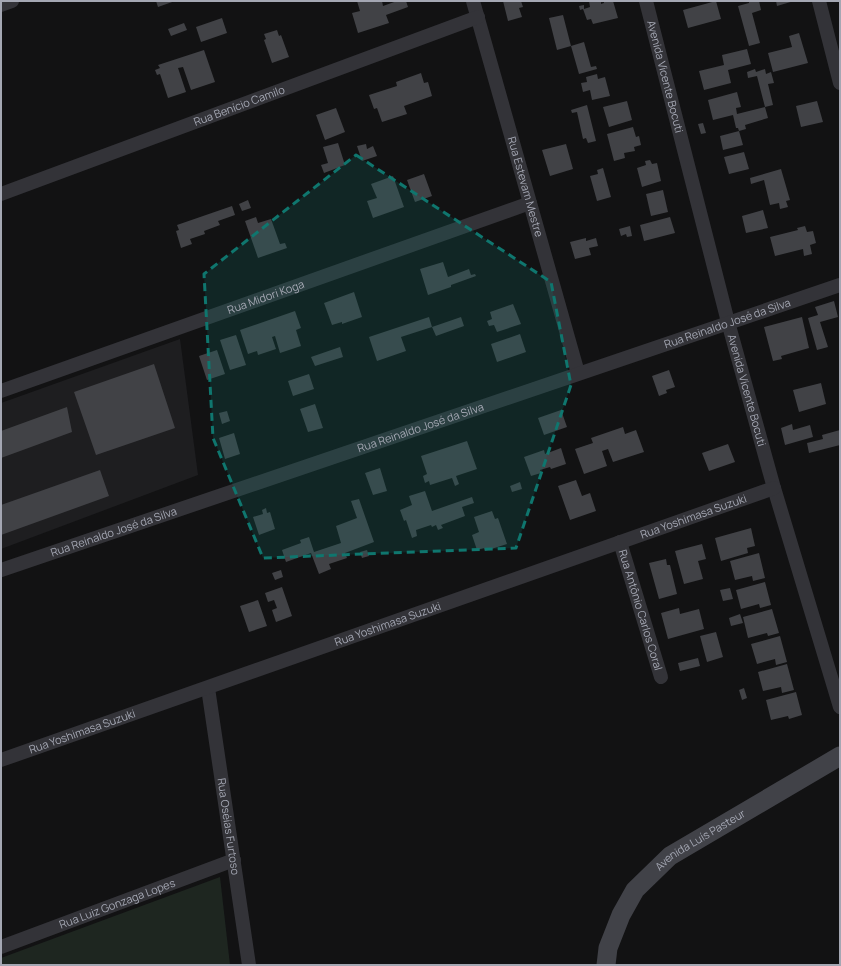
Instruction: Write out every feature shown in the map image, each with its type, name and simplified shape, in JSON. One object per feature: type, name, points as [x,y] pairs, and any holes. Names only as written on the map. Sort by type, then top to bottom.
[{"type":"street","points":[[1,5],[12,1]]},
{"type":"street","name":"Rua Estevam Mestre","points":[[473,1],[578,373]]},
{"type":"street","name":"Avenida Vicente Bocuti","points":[[646,1],[728,322],[774,488],[840,707]]},
{"type":"street","points":[[819,1],[840,83]]},
{"type":"street","name":"Rua Benício Camilo","points":[[1,194],[478,17]]},
{"type":"street","name":"Rua Midori Koga","points":[[1,391],[530,203]]},
{"type":"street","name":"Rua Reinaldo José da Silva","points":[[1,570],[840,285]]},
{"type":"street","name":"Rua Yoshimasa Suzuki","points":[[1,760],[774,488]]},
{"type":"street","name":"Rua Antônio Carlos Coral","points":[[620,542],[661,677]]},
{"type":"street","name":"Rua Oséias Furtoso","points":[[208,688],[249,965]]},
{"type":"street","name":"Avenida Luís Pasteur","points":[[606,965],[608,948],[620,916],[635,890],[670,856],[840,756]]},
{"type":"street","name":"Rua Luiz Gonzaga Lopes","points":[[1,947],[234,860]]},
{"type":"highlighted area","points":[[356,155],[551,282],[571,385],[516,548],[263,558],[213,438],[204,274]]},
{"type":"shaded area","points":[[180,339],[198,475],[1,549],[1,403]]},
{"type":"shaded area","points":[[220,877],[230,965],[1,965],[1,958]]},
{"type":"building","points":[[156,1],[175,1],[158,7]]},
{"type":"building","points":[[357,1],[382,1],[383,6],[397,1],[406,1],[408,7],[386,15],[389,23],[358,33],[352,13],[360,11]]},
{"type":"building","points":[[503,1],[521,1],[523,7],[519,8],[522,17],[508,21]]},
{"type":"building","points":[[589,1],[601,1],[601,4],[604,3],[604,1],[613,1],[618,18],[593,24],[591,19],[587,20],[583,9],[580,10],[579,6],[584,5],[584,9],[590,7]]},
{"type":"building","points":[[716,1],[721,19],[688,28],[683,10]]},
{"type":"building","points":[[749,1],[759,1],[761,10],[752,13],[760,43],[749,46],[738,6],[749,3]]},
{"type":"building","points":[[776,1],[794,1],[777,6]]},
{"type":"building","points":[[563,15],[571,46],[557,50],[549,18]]},
{"type":"building","points":[[222,18],[227,33],[201,42],[196,27]]},
{"type":"building","points":[[184,23],[187,30],[171,36],[168,29]]},
{"type":"building","points":[[277,30],[279,36],[281,35],[289,57],[272,63],[264,40],[266,39],[264,34]]},
{"type":"building","points":[[799,33],[808,63],[773,72],[768,53],[792,47],[789,36]]},
{"type":"building","points":[[584,42],[591,67],[596,66],[597,69],[579,74],[571,46]]},
{"type":"building","points":[[747,49],[751,64],[728,70],[731,83],[704,90],[699,71],[724,65],[722,55]]},
{"type":"building","points":[[204,50],[215,82],[191,90],[183,67],[178,68],[186,92],[168,98],[160,74],[157,75],[155,70],[160,68],[158,65]]},
{"type":"building","points":[[755,69],[756,72],[765,69],[766,74],[771,72],[774,83],[768,84],[773,105],[765,107],[757,76],[748,78],[747,72]]},
{"type":"building","points":[[421,73],[424,83],[428,82],[432,96],[404,106],[407,114],[382,122],[377,108],[374,109],[369,95],[397,86],[396,82]]},
{"type":"building","points":[[597,74],[598,79],[605,77],[610,96],[592,100],[590,90],[583,92],[581,83],[587,82],[586,77]]},
{"type":"building","points":[[737,92],[741,107],[736,108],[737,114],[765,107],[768,118],[745,125],[746,129],[739,131],[738,128],[736,128],[733,115],[713,120],[708,100]]},
{"type":"building","points":[[627,101],[632,120],[609,127],[603,107]]},
{"type":"building","points":[[817,101],[823,122],[801,127],[796,106]]},
{"type":"building","points":[[587,105],[596,141],[588,143],[586,138],[583,139],[577,112],[572,113],[571,110]]},
{"type":"building","points":[[336,108],[345,132],[325,140],[316,115]]},
{"type":"building","points":[[703,123],[706,133],[701,134],[698,124]]},
{"type":"building","points":[[633,127],[636,137],[639,136],[641,145],[634,147],[635,151],[624,153],[625,158],[614,161],[607,134]]},
{"type":"building","points":[[739,131],[743,145],[723,150],[720,136]]},
{"type":"building","points":[[338,143],[345,165],[324,173],[321,165],[328,163],[323,147]]},
{"type":"building","points":[[366,144],[367,149],[373,146],[377,156],[362,161],[357,146]]},
{"type":"building","points":[[566,144],[573,169],[550,176],[542,150]]},
{"type":"building","points":[[744,152],[749,169],[729,174],[724,157]]},
{"type":"building","points":[[650,160],[652,164],[657,163],[661,181],[642,187],[637,168],[646,165],[645,161]]},
{"type":"building","points":[[603,168],[611,197],[597,201],[590,176],[598,174],[597,170]]},
{"type":"building","points":[[781,169],[790,200],[786,201],[788,207],[780,209],[779,203],[770,205],[764,180],[751,184],[750,178]]},
{"type":"building","points":[[424,174],[432,196],[415,202],[407,180]]},
{"type":"building","points":[[393,176],[404,207],[373,218],[367,201],[377,198],[371,184]]},
{"type":"building","points":[[663,190],[668,212],[651,216],[646,194]]},
{"type":"building","points":[[248,200],[251,208],[242,211],[239,204]]},
{"type":"building","points":[[232,206],[235,215],[218,221],[220,225],[204,231],[205,234],[190,239],[192,244],[181,248],[176,231],[179,230],[177,225]]},
{"type":"building","points":[[763,210],[768,228],[746,233],[742,216]]},
{"type":"building","points":[[256,217],[258,223],[271,219],[280,244],[285,243],[287,248],[258,258],[245,221]]},
{"type":"building","points":[[670,217],[675,233],[644,241],[640,225]]},
{"type":"building","points":[[630,226],[632,236],[627,237],[626,234],[621,236],[619,229]]},
{"type":"building","points":[[805,226],[807,232],[813,231],[816,243],[810,245],[812,254],[804,256],[803,249],[775,256],[770,237],[798,230],[797,228]]},
{"type":"building","points":[[586,238],[586,241],[596,238],[598,246],[589,248],[591,255],[575,259],[570,242]]},
{"type":"building","points":[[443,262],[448,277],[469,269],[471,275],[475,274],[476,276],[428,295],[420,269]]},
{"type":"building","points":[[354,292],[362,317],[342,324],[342,322],[332,325],[324,303]]},
{"type":"building","points":[[834,301],[838,317],[820,322],[828,347],[817,350],[808,318],[818,315],[815,307]]},
{"type":"building","points":[[513,304],[521,324],[497,332],[494,325],[489,326],[487,321],[492,319],[490,312]]},
{"type":"building","points":[[295,311],[301,328],[296,330],[301,346],[280,353],[275,336],[272,337],[276,349],[258,355],[257,351],[248,354],[240,330]]},
{"type":"building","points":[[429,317],[432,327],[401,337],[406,351],[377,361],[369,337]]},
{"type":"building","points":[[461,317],[464,326],[436,336],[432,327]]},
{"type":"building","points":[[802,317],[809,348],[781,356],[782,359],[773,361],[764,327]]},
{"type":"building","points":[[520,334],[526,352],[497,362],[491,344]]},
{"type":"building","points":[[236,335],[246,365],[230,370],[220,340]]},
{"type":"building","points":[[340,347],[343,357],[315,366],[311,357]]},
{"type":"building","points":[[217,350],[225,374],[207,380],[199,356]]},
{"type":"building","points":[[154,364],[175,428],[96,455],[74,392]]},
{"type":"building","points":[[669,370],[675,387],[666,390],[667,393],[659,396],[652,376]]},
{"type":"building","points":[[309,374],[314,389],[293,396],[288,381]]},
{"type":"building","points":[[821,383],[826,404],[799,412],[793,390]]},
{"type":"building","points":[[315,404],[323,428],[308,432],[300,409]]},
{"type":"building","points":[[67,407],[72,432],[1,458],[1,431]]},
{"type":"building","points":[[561,410],[567,427],[544,435],[538,418]]},
{"type":"building","points":[[227,411],[230,421],[222,424],[219,413]]},
{"type":"building","points":[[792,424],[793,430],[810,425],[813,437],[785,445],[781,428]]},
{"type":"building","points":[[623,427],[625,434],[636,430],[644,452],[613,462],[608,449],[602,451],[607,466],[584,474],[575,449],[593,443],[591,438]]},
{"type":"building","points":[[840,430],[840,445],[809,453],[807,443],[823,439],[822,435]]},
{"type":"building","points":[[234,433],[240,454],[225,459],[219,438]]},
{"type":"building","points":[[467,441],[477,469],[456,476],[459,484],[455,486],[452,478],[430,485],[429,481],[425,483],[423,476],[427,474],[421,456]]},
{"type":"building","points":[[728,444],[735,462],[709,471],[702,453]]},
{"type":"building","points":[[561,448],[566,464],[551,469],[550,467],[540,470],[541,473],[531,476],[524,457],[544,450],[545,454]]},
{"type":"building","points":[[380,468],[387,491],[373,495],[365,473]]},
{"type":"building","points":[[100,470],[109,496],[1,535],[1,505]]},
{"type":"building","points":[[576,480],[582,496],[590,493],[596,511],[570,520],[558,486]]},
{"type":"building","points":[[520,482],[522,489],[512,492],[510,486]]},
{"type":"building","points":[[425,491],[432,511],[472,497],[474,503],[462,507],[465,516],[441,525],[443,528],[438,530],[436,525],[432,527],[431,525],[416,530],[417,536],[412,538],[406,520],[404,521],[400,510],[412,505],[409,496]]},
{"type":"building","points":[[359,499],[374,542],[345,553],[347,558],[329,564],[331,569],[319,574],[311,553],[286,562],[282,550],[301,543],[300,540],[309,537],[314,552],[341,543],[336,526],[357,518],[351,501]]},
{"type":"building","points":[[266,508],[267,513],[270,512],[275,529],[259,535],[253,517],[263,514],[262,510]]},
{"type":"building","points":[[492,511],[495,519],[498,518],[507,544],[485,551],[484,548],[477,550],[472,535],[479,532],[474,517]]},
{"type":"building","points":[[751,528],[755,546],[747,548],[748,553],[721,561],[715,538]]},
{"type":"building","points":[[702,544],[706,559],[698,561],[703,579],[684,584],[675,551]]},
{"type":"building","points":[[367,550],[369,556],[362,558],[360,552]]},
{"type":"building","points":[[759,553],[765,578],[753,581],[752,576],[735,580],[730,561]]},
{"type":"building","points":[[666,559],[667,565],[670,565],[677,594],[659,599],[649,563]]},
{"type":"building","points":[[281,570],[283,577],[275,580],[272,573]]},
{"type":"building","points":[[765,582],[771,605],[760,608],[759,604],[741,609],[736,590]]},
{"type":"building","points":[[282,587],[292,616],[276,622],[272,610],[277,608],[274,600],[268,602],[265,593]]},
{"type":"building","points":[[730,588],[733,599],[723,601],[720,590]]},
{"type":"building","points":[[258,600],[267,626],[249,632],[240,606]]},
{"type":"building","points":[[679,608],[680,614],[699,609],[704,629],[668,639],[661,613]]},
{"type":"building","points":[[772,609],[779,633],[768,636],[767,633],[748,638],[743,617]]},
{"type":"building","points":[[740,614],[743,623],[731,626],[729,618]]},
{"type":"building","points":[[716,632],[723,657],[707,662],[700,636]]},
{"type":"building","points":[[780,636],[787,662],[776,665],[775,659],[757,664],[751,644]]},
{"type":"building","points":[[698,658],[700,666],[680,671],[678,663]]},
{"type":"building","points":[[787,664],[794,690],[782,693],[781,687],[763,691],[758,672]]},
{"type":"building","points":[[744,688],[747,698],[742,700],[739,690]]},
{"type":"building","points":[[796,692],[802,715],[789,719],[788,716],[771,720],[766,700]]}]
